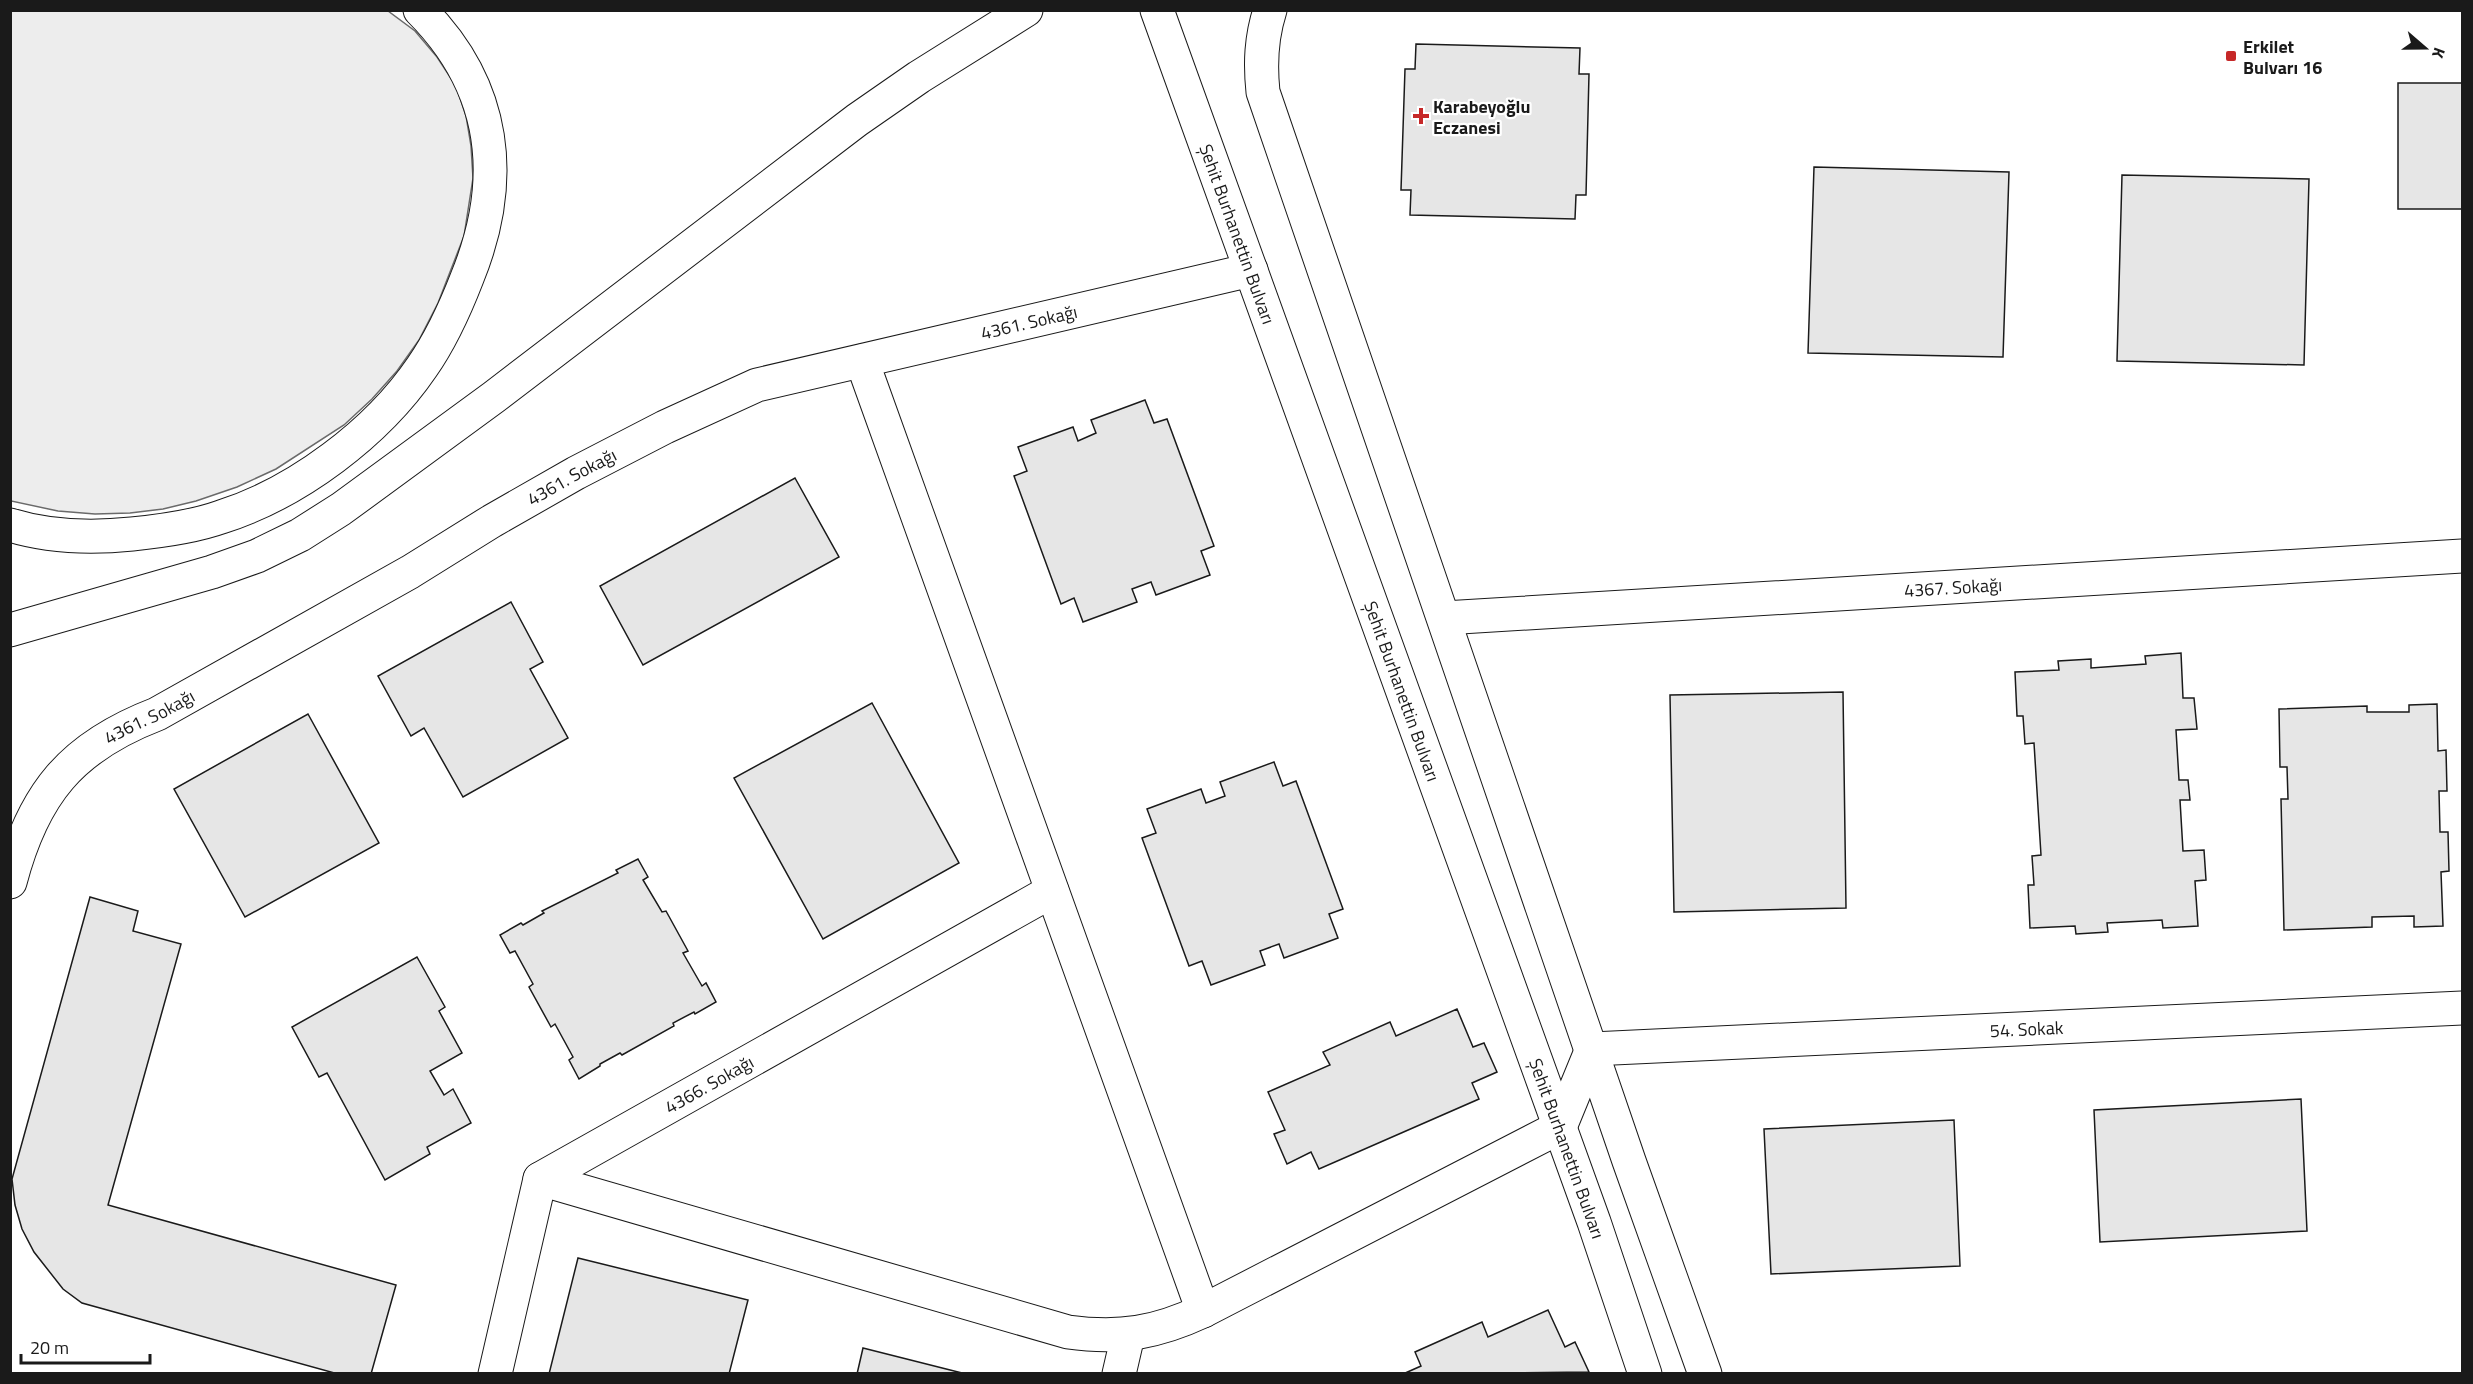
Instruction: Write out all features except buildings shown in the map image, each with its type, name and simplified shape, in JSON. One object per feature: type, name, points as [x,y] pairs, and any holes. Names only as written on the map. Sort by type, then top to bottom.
[{"type":"main road","points":[[10,525],[53,534],[114,536],[184,527],[221,518],[255,504],[326,463],[362,435],[422,368],[445,328],[475,260],[490,202],[489,146],[474,87],[461,60],[444,35],[420,10]]},
{"type":"main road","points":[[10,630],[212,572],[257,556],[300,535],[340,510],[494,397],[857,120],[919,77],[1026,10]]},
{"type":"main road","name":"Şehit Burhanettin Bulvarı","points":[[1157,10],[1560,1126],[1645,1374]]},
{"type":"main road","points":[[1270,10],[1264,27],[1260,58],[1263,92],[1633,1172],[1705,1374]]},
{"type":"main road","name":"4361. Sokağı","points":[[10,882],[18,851],[31,819],[49,790],[71,765],[97,743],[126,726],[157,714],[410,572],[567,478],[666,427],[757,385],[1251,270]]},
{"type":"main road","points":[[862,361],[1203,1311]]},
{"type":"main road","name":"4367. Sokağı","points":[[1444,618],[2463,556]]},
{"type":"main road","name":"4366. Sokağı","points":[[540,1179],[1052,891]]},
{"type":"main road","name":"54. Sokak","points":[[1592,1049],[2463,1008]]},
{"type":"main road","points":[[495,1374],[540,1179],[1068,1332],[1098,1336],[1128,1335],[1162,1328],[1203,1311],[1560,1126],[1592,1049]]},
{"type":"main road","points":[[1119,1374],[1128,1335]]},
{"type":"shaded area","points":[[11,11],[388,11],[415,31],[437,57],[456,86],[466,116],[471,146],[473,178],[464,236],[438,303],[419,340],[397,371],[344,425],[276,469],[237,487],[163,509],[95,514],[58,511],[11,501]]},
{"type":"place","name":"Erkilet Bulvarı 16","points":[[2231,56]]},
{"type":"place","name":"Karabeyoğlu Eczanesi","points":[[1421,116]]}]
